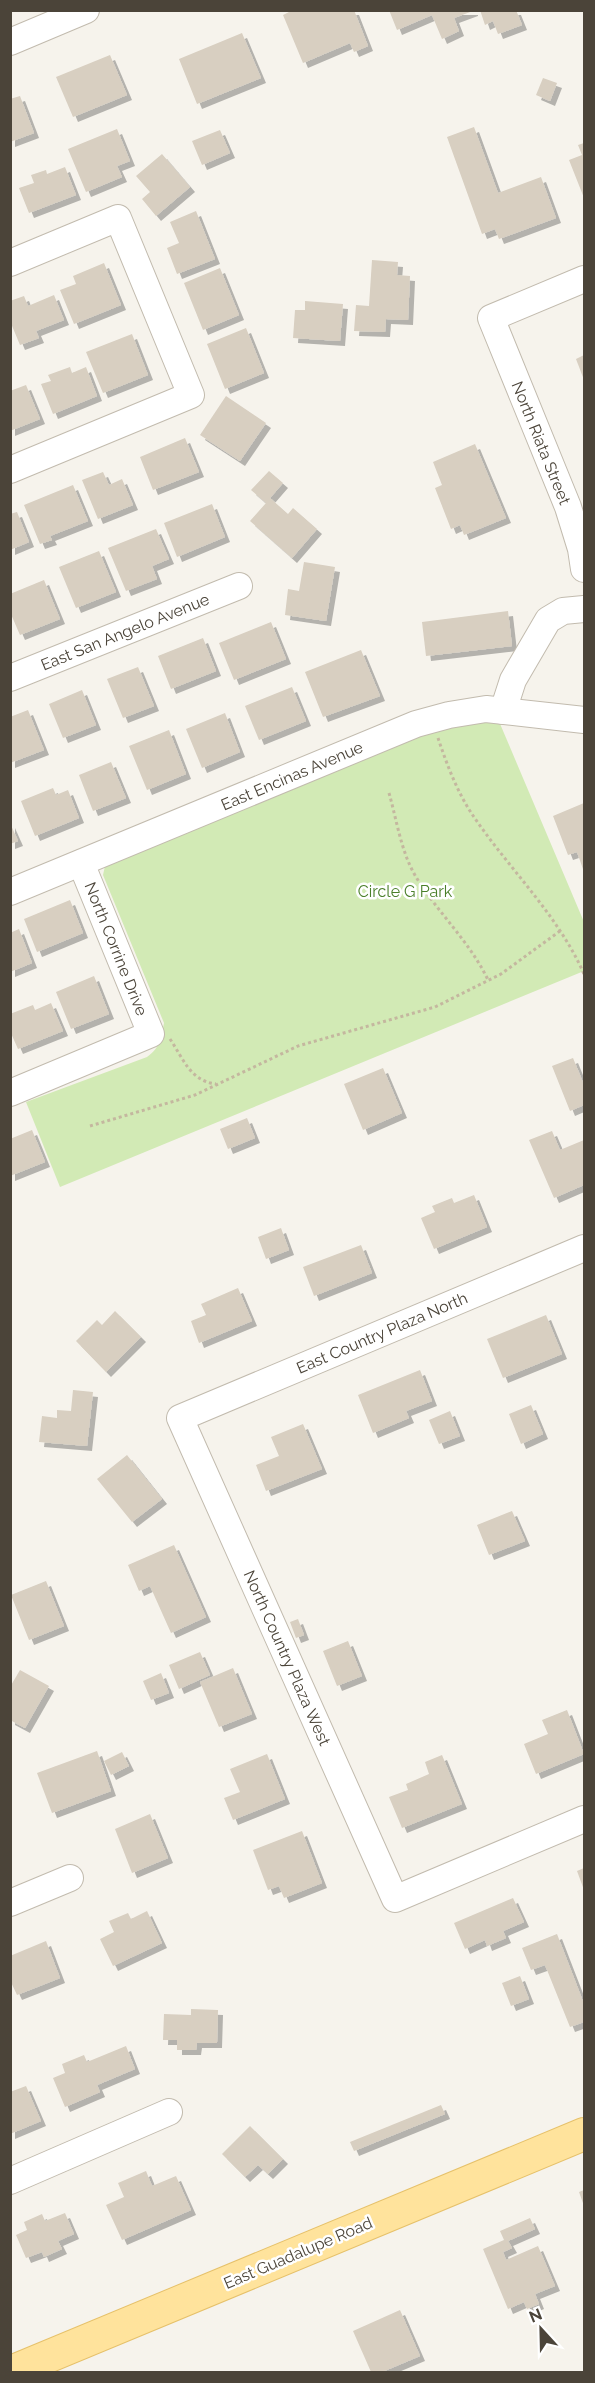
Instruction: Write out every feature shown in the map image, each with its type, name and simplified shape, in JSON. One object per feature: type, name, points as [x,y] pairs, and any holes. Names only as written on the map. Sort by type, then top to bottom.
[{"type":"main road","name":"East Guadalupe Road","points":[[13,2369],[585,2134]]},
{"type":"street","points":[[10,42],[86,10]]},
{"type":"street","points":[[10,263],[118,218],[191,395],[10,470]]},
{"type":"street","name":"North Riata Street","points":[[585,279],[491,318],[568,507],[585,569]]},
{"type":"street","name":"East San Angelo Avenue","points":[[10,678],[240,586]]},
{"type":"street","points":[[503,711],[513,680],[548,620],[563,611],[585,609]]},
{"type":"street","name":"East Encinas Avenue","points":[[10,892],[416,724],[486,709],[585,720]]},
{"type":"street","name":"North Corrine Drive","points":[[81,863],[151,1034]]},
{"type":"street","points":[[10,1093],[151,1034]]},
{"type":"street","name":"East Country Plaza North","points":[[180,1418],[585,1248]]},
{"type":"street","name":"North Country Plaza West","points":[[180,1418],[395,1899],[585,1819]]},
{"type":"street","points":[[10,1903],[70,1878]]},
{"type":"street","points":[[10,2181],[169,2112]]},
{"type":"path","points":[[432,720],[444,758],[473,816],[552,918],[585,974]]},
{"type":"path","points":[[389,793],[401,840],[415,875],[474,955],[488,980]]},
{"type":"path","points":[[90,1126],[156,1107],[218,1084],[298,1046],[435,1007],[501,974],[560,931]]},
{"type":"path","points":[[151,1034],[170,1038],[183,1063],[208,1083],[218,1084]]},
{"type":"green space","name":"Circle G Park","points":[[498,719],[584,922],[584,971],[60,1187],[26,1102],[147,1057],[161,1038],[164,1023],[103,875],[105,866],[421,729]]},
{"type":"building","points":[[293,10],[354,10],[368,46],[354,52],[350,43],[303,63],[283,15]]},
{"type":"building","points":[[389,10],[473,11],[454,18],[459,31],[442,39],[432,15],[397,30]]},
{"type":"building","points":[[480,10],[516,10],[522,25],[498,34],[493,21],[485,25]]},
{"type":"building","points":[[242,33],[261,78],[197,104],[179,59]]},
{"type":"building","points":[[110,55],[127,95],[73,117],[56,77]]},
{"type":"building","points":[[543,78],[557,83],[550,101],[536,95]]},
{"type":"building","points":[[20,96],[34,133],[10,142],[10,99]]},
{"type":"building","points":[[474,127],[498,193],[541,177],[556,218],[499,239],[495,229],[482,234],[447,137]]},
{"type":"building","points":[[117,129],[130,161],[117,166],[122,177],[86,192],[68,149]]},
{"type":"building","points":[[220,130],[230,153],[202,165],[192,141]]},
{"type":"building","points":[[584,143],[584,198],[569,160],[582,155],[578,145]]},
{"type":"building","points":[[162,154],[190,187],[156,216],[142,199],[150,192],[136,176]]},
{"type":"building","points":[[65,167],[76,195],[29,213],[19,188],[34,183],[31,175],[46,170],[47,174]]},
{"type":"building","points":[[196,211],[215,259],[177,274],[167,248],[179,243],[170,222]]},
{"type":"building","points":[[372,260],[398,262],[397,275],[410,276],[408,320],[386,319],[385,332],[354,331],[356,305],[369,306]]},
{"type":"building","points":[[104,263],[121,305],[74,324],[60,290],[76,284],[73,276]]},
{"type":"building","points":[[220,268],[239,315],[203,330],[184,283]]},
{"type":"building","points":[[54,295],[64,320],[36,331],[39,338],[20,345],[10,321],[10,301],[24,296],[28,306]]},
{"type":"building","points":[[305,301],[343,304],[340,341],[293,338],[295,310],[305,310]]},
{"type":"building","points":[[246,328],[264,373],[225,389],[207,344]]},
{"type":"building","points":[[132,334],[148,375],[103,393],[86,352]]},
{"type":"building","points":[[584,355],[584,380],[576,359]]},
{"type":"building","points":[[70,367],[72,373],[86,367],[97,396],[53,414],[41,384],[51,381],[48,375]]},
{"type":"building","points":[[26,385],[40,419],[10,431],[10,391]]},
{"type":"building","points":[[226,396],[266,423],[240,461],[200,435]]},
{"type":"building","points":[[185,438],[199,472],[153,490],[140,457]]},
{"type":"building","points":[[475,444],[506,518],[464,535],[460,525],[451,529],[435,488],[442,485],[433,462]]},
{"type":"building","points":[[269,471],[283,483],[270,498],[288,514],[293,508],[317,529],[292,558],[250,521],[266,503],[251,490]]},
{"type":"building","points":[[103,472],[109,485],[122,479],[133,505],[98,519],[82,480]]},
{"type":"building","points":[[73,485],[88,521],[50,536],[52,540],[40,544],[24,505]]},
{"type":"building","points":[[212,504],[225,537],[177,557],[164,523]]},
{"type":"building","points":[[17,512],[29,542],[10,550],[10,514]]},
{"type":"building","points":[[156,529],[169,559],[152,566],[157,579],[126,591],[108,548]]},
{"type":"building","points":[[99,551],[116,592],[76,608],[59,567]]},
{"type":"building","points":[[304,562],[335,567],[326,621],[285,615],[288,589],[299,591]]},
{"type":"building","points":[[44,580],[60,619],[20,635],[10,612],[10,594]]},
{"type":"building","points":[[508,611],[512,646],[426,656],[422,622]]},
{"type":"building","points":[[271,622],[286,659],[234,680],[219,643]]},
{"type":"building","points":[[203,638],[216,671],[171,689],[158,656]]},
{"type":"building","points":[[361,650],[380,696],[323,717],[305,672]]},
{"type":"building","points":[[138,667],[154,706],[123,718],[107,679]]},
{"type":"building","points":[[292,687],[306,721],[259,740],[245,706]]},
{"type":"building","points":[[82,690],[96,725],[63,738],[49,704]]},
{"type":"building","points":[[28,710],[44,750],[10,763],[10,717]]},
{"type":"building","points":[[225,713],[240,752],[202,768],[186,729]]},
{"type":"building","points":[[169,730],[186,774],[147,790],[129,746]]},
{"type":"building","points":[[111,762],[126,798],[93,811],[79,775]]},
{"type":"building","points":[[53,788],[56,795],[68,790],[79,818],[35,836],[21,801]]},
{"type":"building","points":[[584,803],[584,872],[577,852],[568,855],[553,816]]},
{"type":"building","points":[[10,823],[18,841],[10,844]]},
{"type":"building","points":[[70,900],[83,933],[37,952],[24,919]]},
{"type":"building","points":[[19,929],[32,963],[10,972],[10,933]]},
{"type":"building","points":[[94,976],[109,1014],[71,1029],[56,992]]},
{"type":"building","points":[[51,1003],[63,1031],[18,1049],[10,1031],[10,1014],[33,1005],[35,1010]]},
{"type":"building","points":[[573,1058],[584,1085],[584,1105],[570,1111],[552,1066]]},
{"type":"building","points":[[383,1068],[402,1113],[363,1130],[344,1084]]},
{"type":"building","points":[[247,1118],[255,1138],[228,1149],[220,1129]]},
{"type":"building","points":[[32,1130],[45,1162],[10,1176],[10,1139]]},
{"type":"building","points":[[552,1131],[560,1150],[584,1140],[584,1185],[554,1198],[529,1140]]},
{"type":"building","points":[[474,1195],[487,1227],[434,1249],[421,1218],[435,1212],[432,1206],[452,1198],[454,1203]]},
{"type":"building","points":[[281,1228],[289,1250],[266,1259],[258,1237]]},
{"type":"building","points":[[361,1245],[372,1273],[314,1296],[303,1267]]},
{"type":"building","points":[[238,1288],[252,1321],[199,1343],[191,1321],[206,1315],[201,1304]]},
{"type":"building","points":[[115,1311],[141,1337],[106,1372],[76,1341],[97,1320],[102,1325]]},
{"type":"building","points":[[546,1315],[562,1354],[503,1378],[487,1339]]},
{"type":"building","points":[[420,1370],[432,1401],[406,1411],[409,1418],[373,1433],[358,1395]]},
{"type":"building","points":[[73,1390],[93,1392],[87,1446],[39,1442],[42,1416],[57,1418],[57,1410],[71,1411]]},
{"type":"building","points":[[531,1405],[543,1434],[521,1444],[509,1414]]},
{"type":"building","points":[[450,1411],[460,1436],[439,1444],[429,1420]]},
{"type":"building","points":[[303,1424],[322,1469],[266,1491],[256,1465],[279,1456],[271,1437]]},
{"type":"building","points":[[127,1455],[162,1499],[132,1522],[97,1479]]},
{"type":"building","points":[[512,1511],[525,1541],[489,1555],[477,1525]]},
{"type":"building","points":[[174,1545],[206,1617],[171,1633],[150,1586],[139,1591],[128,1565]]},
{"type":"building","points":[[46,1581],[64,1626],[29,1640],[11,1595]]},
{"type":"building","points":[[298,1619],[304,1635],[296,1638],[290,1622]]},
{"type":"building","points":[[348,1641],[362,1676],[337,1686],[323,1651]]},
{"type":"building","points":[[200,1652],[210,1675],[179,1689],[169,1665]]},
{"type":"building","points":[[233,1668],[252,1714],[219,1727],[200,1682]]},
{"type":"building","points":[[20,1670],[49,1686],[25,1728],[10,1720],[10,1687]]},
{"type":"building","points":[[161,1673],[169,1693],[151,1700],[143,1681]]},
{"type":"building","points":[[567,1710],[584,1754],[536,1774],[524,1744],[548,1734],[542,1720]]},
{"type":"building","points":[[97,1751],[111,1791],[52,1813],[37,1773]]},
{"type":"building","points":[[122,1752],[129,1766],[111,1775],[104,1761]]},
{"type":"building","points":[[267,1754],[285,1799],[233,1820],[224,1798],[240,1792],[230,1769]]},
{"type":"building","points":[[442,1755],[462,1804],[402,1828],[389,1797],[408,1790],[406,1784],[429,1774],[425,1762]]},
{"type":"building","points":[[150,1814],[168,1858],[132,1873],[115,1829]]},
{"type":"building","points":[[302,1831],[322,1883],[284,1898],[279,1886],[268,1890],[253,1850]]},
{"type":"building","points":[[584,1868],[584,1890],[577,1871]]},
{"type":"building","points":[[513,1898],[524,1922],[503,1931],[506,1938],[487,1946],[485,1940],[465,1949],[454,1923]]},
{"type":"building","points":[[147,1911],[162,1943],[113,1966],[100,1939],[114,1932],[109,1921],[128,1913],[131,1919]]},
{"type":"building","points":[[557,1934],[584,2004],[584,2022],[570,2027],[545,1965],[531,1970],[522,1948]]},
{"type":"building","points":[[46,1941],[60,1978],[17,1995],[10,1980],[10,1956]]},
{"type":"building","points":[[520,1976],[529,1999],[511,2006],[502,1983]]},
{"type":"building","points":[[191,2009],[218,2010],[217,2043],[197,2043],[196,2050],[177,2050],[177,2040],[163,2040],[164,2014],[191,2015]]},
{"type":"building","points":[[126,2046],[135,2069],[97,2085],[100,2092],[65,2107],[53,2078],[65,2073],[62,2064],[84,2055],[87,2062]]},
{"type":"building","points":[[26,2086],[41,2121],[10,2134],[10,2092]]},
{"type":"building","points":[[441,2105],[445,2114],[354,2151],[350,2142]]},
{"type":"building","points":[[250,2126],[283,2159],[268,2174],[258,2165],[245,2177],[222,2154]]},
{"type":"building","points":[[146,2171],[152,2186],[176,2176],[191,2210],[122,2240],[106,2205],[124,2197],[118,2183]]},
{"type":"building","points":[[584,2190],[584,2206],[579,2192]]},
{"type":"building","points":[[65,2213],[74,2234],[58,2241],[62,2249],[44,2257],[42,2252],[26,2258],[16,2235],[27,2230],[24,2222],[42,2214],[45,2221]]},
{"type":"building","points":[[530,2218],[535,2229],[508,2241],[512,2248],[503,2252],[506,2260],[538,2246],[555,2286],[535,2294],[539,2304],[527,2309],[524,2302],[508,2309],[483,2249],[504,2240],[500,2231]]},
{"type":"building","points":[[400,2310],[420,2356],[382,2372],[371,2372],[353,2331]]}]
